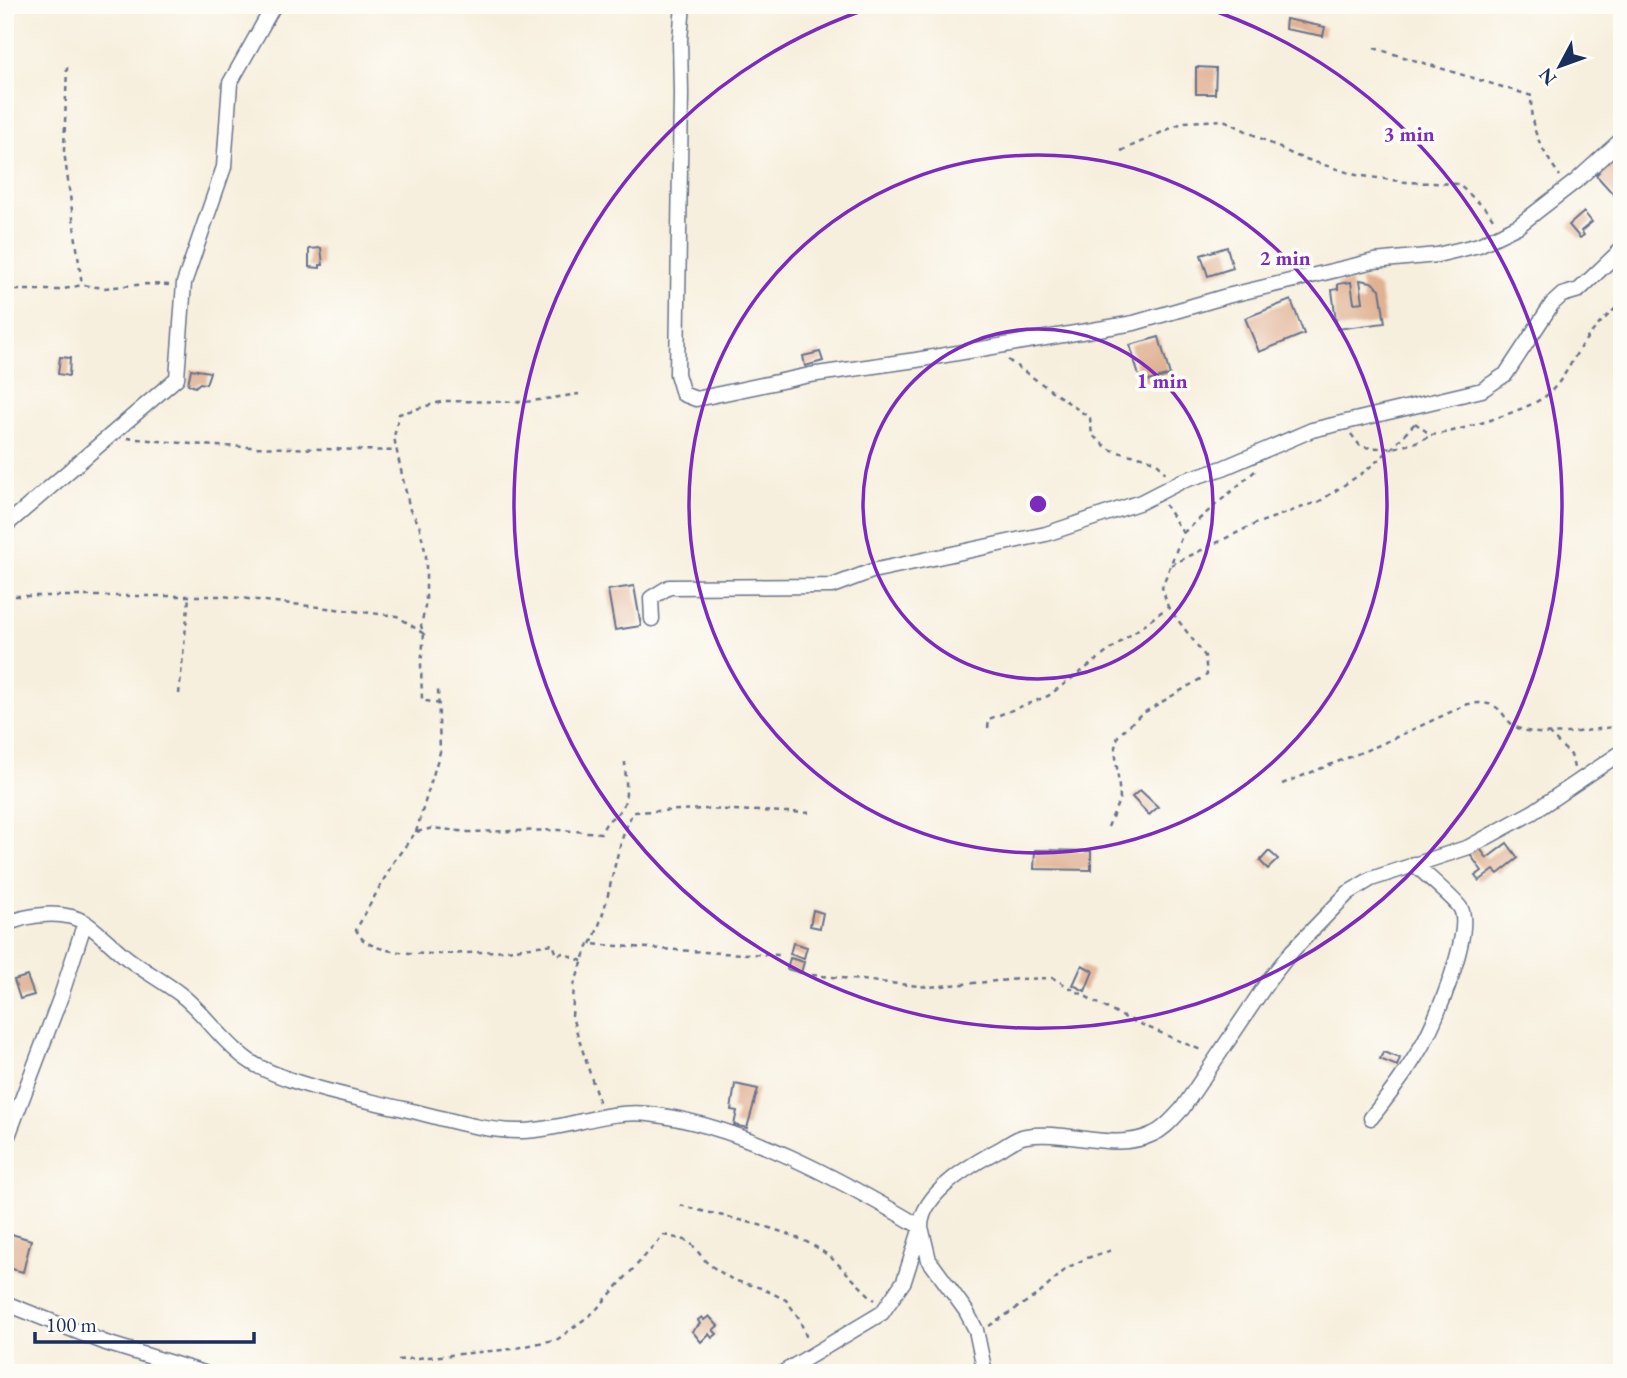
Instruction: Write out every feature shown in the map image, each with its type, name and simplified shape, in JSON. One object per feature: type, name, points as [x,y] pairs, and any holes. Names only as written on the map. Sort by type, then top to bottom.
[{"type":"street","points":[[5,526],[177,378],[184,287],[223,167],[230,83],[274,5]]},
{"type":"street","points":[[683,5],[680,40],[677,374],[683,394],[696,400],[798,377],[1134,323],[1227,296],[1362,264],[1479,245],[1518,226],[1567,188],[1622,139]]},
{"type":"street","points":[[652,619],[652,598],[669,587],[832,586],[872,571],[1046,534],[1141,502],[1182,481],[1223,468],[1312,430],[1482,390],[1502,379],[1516,362],[1552,304],[1562,295],[1579,290],[1622,248]]},
{"type":"street","points":[[985,1373],[976,1332],[966,1311],[929,1260],[921,1227],[921,1218],[943,1187],[1023,1136],[1055,1134],[1114,1142],[1153,1134],[1182,1109],[1269,979],[1348,893],[1371,879],[1469,847],[1533,812],[1622,752]]},
{"type":"street","points":[[1371,1118],[1401,1079],[1438,1014],[1465,928],[1462,909],[1414,864]]},
{"type":"street","points":[[5,925],[34,915],[61,916],[85,922],[128,959],[180,994],[248,1061],[291,1080],[370,1102],[466,1124],[507,1130],[544,1129],[604,1115],[631,1113],[669,1117],[734,1136],[849,1186],[921,1227]]},
{"type":"street","points":[[5,1144],[61,996],[85,922]]},
{"type":"street","points":[[782,1373],[882,1313],[904,1281],[921,1227]]},
{"type":"street","points":[[5,1303],[106,1343],[204,1373]]},
{"type":"path","points":[[1374,48],[1532,96],[1530,110],[1535,134],[1567,188]]},
{"type":"path","points":[[67,67],[64,151],[82,285]]},
{"type":"path","points":[[1121,151],[1184,122],[1224,120],[1296,156],[1356,176],[1458,184],[1487,210],[1503,234]]},
{"type":"path","points":[[5,290],[59,290],[82,285],[124,288],[158,283],[184,287]]},
{"type":"path","points":[[1342,423],[1361,447],[1391,449],[1519,409],[1546,396],[1568,370],[1583,344],[1622,303]]},
{"type":"path","points":[[998,346],[1011,363],[1090,418],[1092,435],[1111,450],[1137,454],[1161,466],[1167,479],[1162,501],[1184,533]]},
{"type":"path","points":[[440,704],[422,700],[424,634],[421,625],[426,602],[426,555],[419,524],[410,510],[394,437],[399,414],[444,401],[512,403],[551,400],[579,394]]},
{"type":"path","points":[[1171,565],[1255,524],[1320,501],[1364,472],[1391,449],[1430,402]]},
{"type":"path","points":[[1415,423],[1431,435]]},
{"type":"path","points":[[109,436],[214,446],[397,451]]},
{"type":"path","points":[[1108,827],[1120,798],[1115,747],[1118,736],[1140,715],[1207,675],[1205,656],[1168,607],[1162,587],[1184,533],[1259,467]]},
{"type":"path","points":[[5,596],[222,596],[397,616],[424,634]]},
{"type":"path","points":[[179,694],[189,597]]},
{"type":"path","points":[[988,728],[989,719],[1048,696],[1168,607]]},
{"type":"path","points":[[438,688],[440,752],[416,832],[394,861],[356,930],[366,943],[415,954],[449,954],[553,944],[557,955],[563,953],[583,961]]},
{"type":"path","points":[[1282,784],[1377,746],[1468,704],[1483,701],[1496,705],[1521,730],[1548,733],[1622,726]]},
{"type":"path","points":[[1548,733],[1571,755],[1575,765],[1572,786]]},
{"type":"path","points":[[416,832],[433,828],[468,832],[559,830],[601,833],[607,820],[625,805],[625,762]]},
{"type":"path","points":[[604,1115],[572,1017],[573,985],[589,944],[602,923],[619,851],[633,812],[703,809],[814,813]]},
{"type":"path","points":[[591,944],[780,955]]},
{"type":"path","points":[[812,975],[929,987],[1053,978],[1117,1014],[1216,1058]]},
{"type":"path","points":[[680,1206],[776,1231],[816,1247],[886,1308]]},
{"type":"path","points":[[398,1360],[512,1349],[558,1339],[594,1312],[664,1235],[689,1241],[708,1264],[733,1280],[761,1288],[786,1300],[799,1318],[813,1354]]},
{"type":"path","points":[[976,1332],[992,1325],[1040,1293],[1067,1268],[1112,1250]]},
{"type":"building","points":[[1286,19],[1325,27],[1323,36],[1285,29]]},
{"type":"building","points":[[1196,67],[1216,68],[1215,94],[1196,94]]},
{"type":"building","points":[[1622,145],[1622,158],[1614,164],[1617,168],[1614,170],[1622,178],[1622,194],[1619,191],[1614,195],[1596,175],[1599,172],[1596,168]]},
{"type":"building","points":[[1584,212],[1592,222],[1581,231],[1584,235],[1580,238],[1569,225]]},
{"type":"building","points":[[1227,247],[1233,268],[1208,276],[1201,255]]},
{"type":"building","points":[[321,248],[323,265],[320,265],[320,268],[309,267],[309,249]]},
{"type":"building","points":[[1360,280],[1371,282],[1380,289],[1385,323],[1337,329],[1332,290],[1338,289],[1338,284],[1351,282],[1354,303],[1363,302]]},
{"type":"building","points":[[1291,300],[1304,334],[1259,352],[1245,318]]},
{"type":"building","points":[[1159,337],[1170,375],[1141,383],[1130,345]]},
{"type":"building","points":[[820,352],[823,361],[805,366],[803,356]]},
{"type":"building","points":[[60,357],[70,358],[69,376],[58,374]]},
{"type":"building","points":[[191,369],[210,372],[206,384],[200,383],[195,387],[188,384]]},
{"type":"building","points":[[634,586],[641,626],[615,630],[608,590]]},
{"type":"building","points":[[1140,790],[1158,807],[1149,815],[1132,797]]},
{"type":"building","points":[[1507,843],[1518,858],[1498,874],[1494,870],[1479,881],[1475,876],[1482,871],[1469,853],[1478,846],[1487,858]]},
{"type":"building","points":[[1035,850],[1091,851],[1091,870],[1034,869]]},
{"type":"building","points":[[1269,851],[1278,859],[1268,869],[1260,861]]},
{"type":"building","points":[[813,910],[823,913],[820,928],[810,926]]},
{"type":"building","points":[[793,943],[807,947],[804,958],[790,954]]},
{"type":"building","points":[[790,958],[804,962],[801,973],[787,969]]},
{"type":"building","points":[[1082,965],[1093,971],[1085,991],[1073,985]]},
{"type":"building","points":[[27,976],[34,995],[20,999],[14,980]]},
{"type":"building","points":[[1383,1052],[1400,1058],[1397,1066],[1380,1059]]},
{"type":"building","points":[[735,1084],[758,1089],[747,1128],[734,1125],[737,1111],[731,1110]]},
{"type":"building","points":[[5,1232],[31,1240],[23,1272],[5,1267]]},
{"type":"building","points":[[709,1316],[718,1326],[713,1330],[717,1334],[712,1338],[709,1334],[701,1342],[692,1331],[700,1324],[698,1320]]}]
